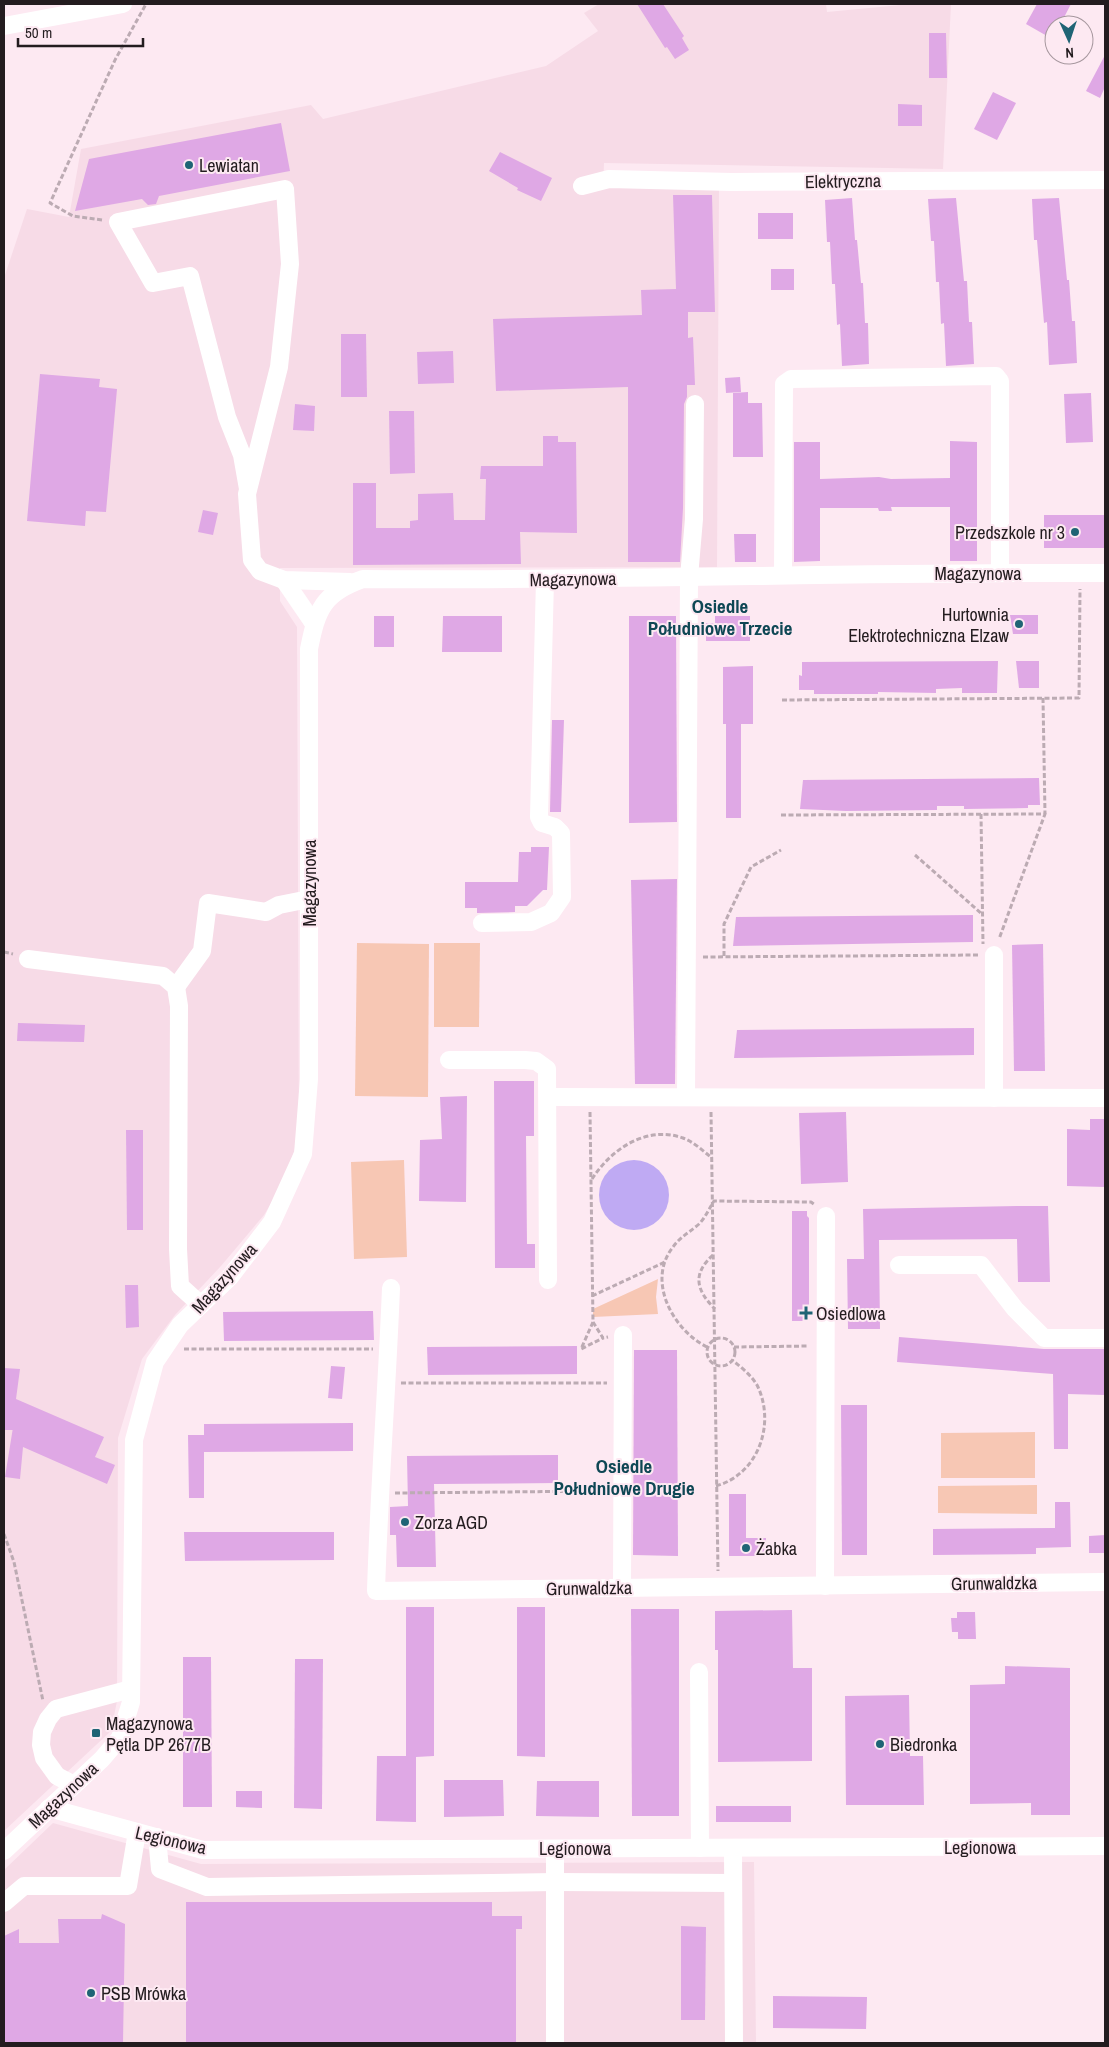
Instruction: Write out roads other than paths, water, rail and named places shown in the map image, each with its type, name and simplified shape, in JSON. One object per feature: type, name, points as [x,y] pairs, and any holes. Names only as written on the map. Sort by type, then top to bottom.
[{"type":"street","points":[[4,26],[123,4]]},
{"type":"street","name":"Elektryczna","points":[[582,186],[608,179],[732,182],[1105,180]]},
{"type":"street","points":[[248,489],[279,368],[290,264],[285,189],[118,222],[153,283],[190,276],[226,417],[242,455],[248,489],[252,560],[260,570],[284,580],[352,582]]},
{"type":"street","points":[[783,574],[784,384],[791,379],[996,376],[1000,381],[1000,573]]},
{"type":"street","points":[[686,1097],[689,577],[694,519],[695,404]]},
{"type":"street","name":"Magazynowa","points":[[4,1851],[74,1785],[120,1738],[127,1721],[131,1688],[134,1440],[155,1362],[180,1325],[230,1277],[272,1222],[304,1154],[309,1079],[309,649],[314,624],[325,602],[337,590],[352,582],[363,579],[545,580],[783,574],[1105,573]]},
{"type":"street","points":[[284,580],[314,624]]},
{"type":"street","points":[[482,923],[531,922],[550,913],[562,897],[561,834],[555,827],[542,823],[539,817],[545,580]]},
{"type":"street","points":[[176,987],[202,951],[208,904],[266,912],[279,905],[309,899]]},
{"type":"street","points":[[988,955],[994,1098]]},
{"type":"street","points":[[28,959],[163,976],[176,987],[179,1006],[178,1249],[180,1286],[201,1305]]},
{"type":"street","points":[[449,1060],[536,1061],[544,1064],[547,1069],[548,1280]]},
{"type":"street","points":[[548,1097],[1105,1098]]},
{"type":"street","points":[[825,1586],[826,1216]]},
{"type":"street","points":[[900,1265],[981,1265],[1015,1310],[1044,1338],[1105,1338]]},
{"type":"street","name":"Grunwaldzka","points":[[391,1288],[384,1450],[379,1493],[376,1591],[1105,1582]]},
{"type":"street","points":[[622,1588],[623,1335]]},
{"type":"street","points":[[699,1672],[700,1848]]},
{"type":"street","points":[[74,1785],[57,1776],[44,1758],[41,1745],[42,1732],[48,1719],[56,1709],[131,1688]]},
{"type":"street","name":"Legionowa","points":[[49,1808],[203,1850],[1105,1846]]},
{"type":"street","points":[[4,1904],[24,1886],[128,1886],[137,1832]]},
{"type":"street","points":[[157,1838],[160,1869],[207,1887],[555,1882],[733,1883]]},
{"type":"street","points":[[555,1848],[555,2043]]},
{"type":"street","points":[[733,1848],[734,2043]]},
{"type":"place","name":"Lewiatan","points":[[189,165]]},
{"type":"place","name":"Przedszkole nr 3","points":[[1075,532]]},
{"type":"place","name":"Hurtownia Elektrotechniczna Elzaw","points":[[1019,624]]},
{"type":"place","name":"Osiedlowa","points":[[806,1313]]},
{"type":"place","name":"Zorza AGD","points":[[405,1522]]},
{"type":"place","name":"Żabka","points":[[746,1548]]},
{"type":"place","name":"Magazynowa Pętla DP 2677B","points":[[96,1733]]},
{"type":"place","name":"Biedronka","points":[[880,1744]]},
{"type":"place","name":"PSB Mrówka","points":[[91,1993]]},
{"type":"district","name":"Osiedle Południowe Trzecie","points":[[720,617]]},
{"type":"district","name":"Osiedle Południowe Drugie","points":[[624,1477]]}]
